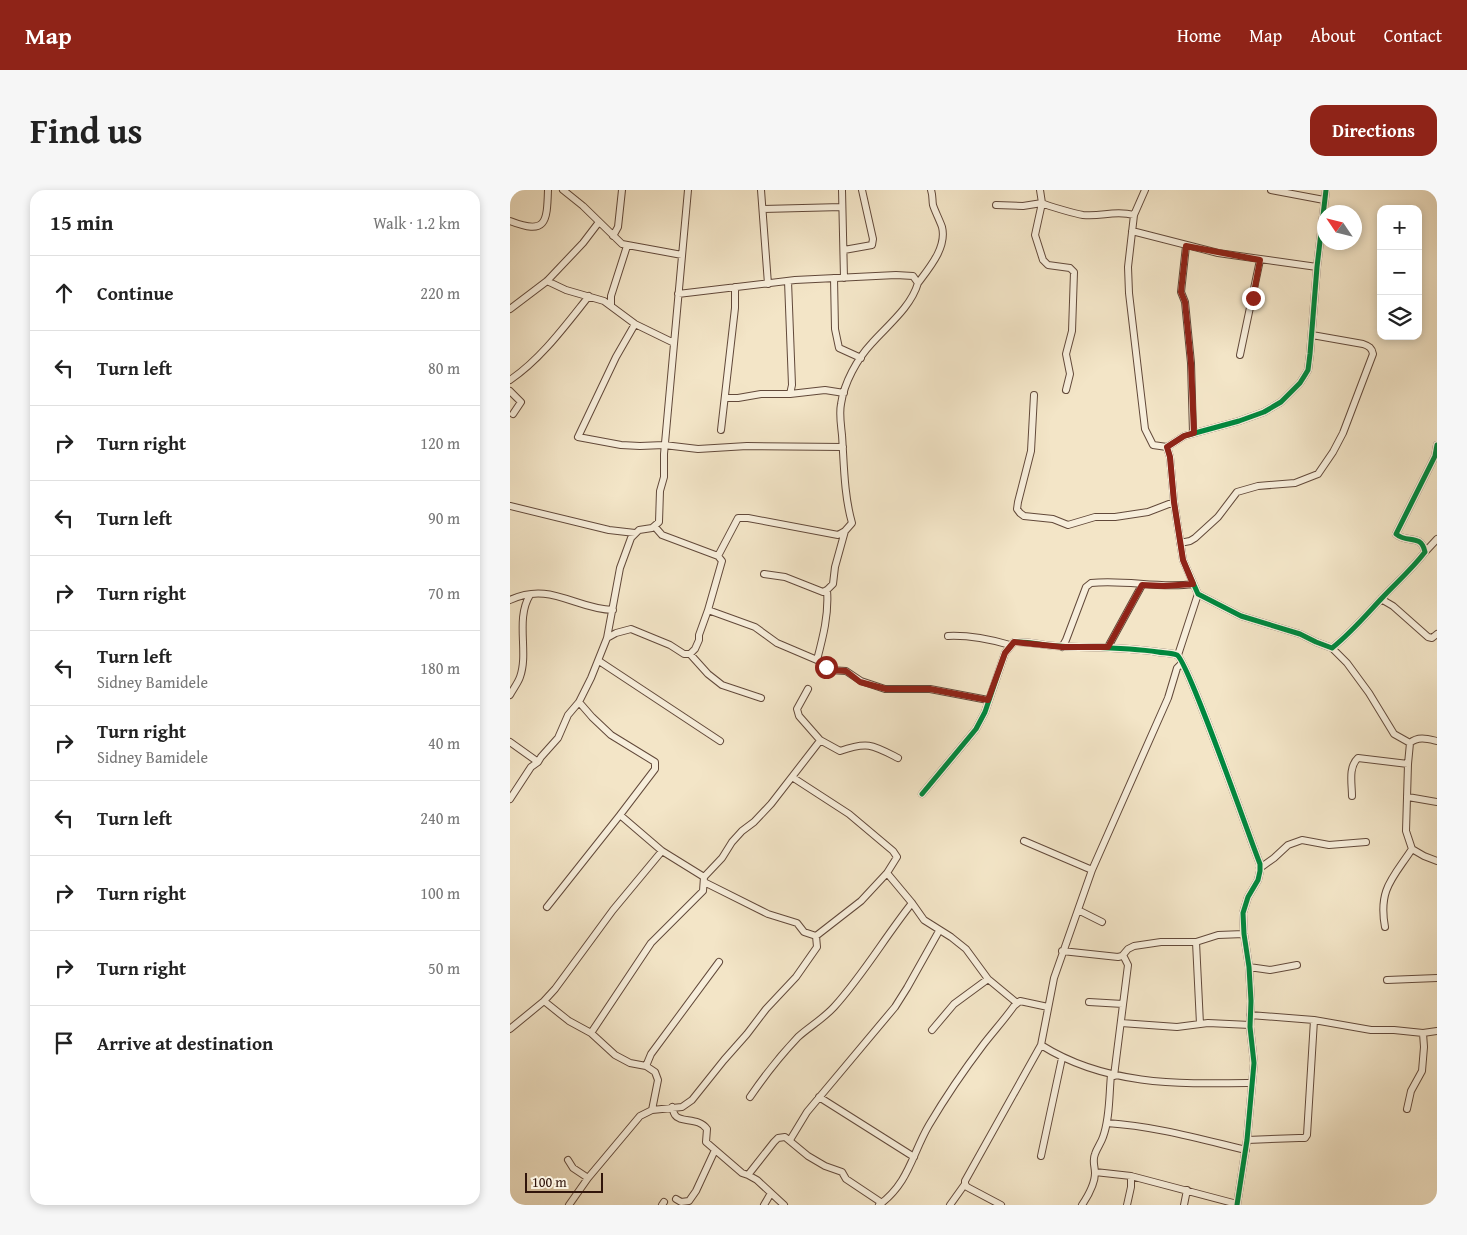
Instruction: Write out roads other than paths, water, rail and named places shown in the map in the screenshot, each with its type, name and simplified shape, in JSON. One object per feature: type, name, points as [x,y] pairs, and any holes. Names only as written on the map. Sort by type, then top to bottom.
[{"type":"street","points":[[510,222],[532,227],[544,223],[548,212],[548,190]]},
{"type":"street","points":[[564,190],[622,244],[682,255]]},
{"type":"street","points":[[613,234],[618,226],[622,190]]},
{"type":"street","points":[[510,799],[531,767],[555,743],[568,715],[579,702],[599,661],[608,638],[620,568],[628,546],[635,533],[639,530],[655,527],[658,522],[660,491],[664,477],[664,446],[688,190]]},
{"type":"street","points":[[761,190],[768,284]]},
{"type":"street","points":[[842,190],[844,278]]},
{"type":"street","points":[[844,250],[872,245],[873,239],[862,190]]},
{"type":"street","points":[[718,556],[727,542],[736,520],[740,518],[838,535],[845,531],[852,523],[849,511],[840,410],[844,393],[848,380],[861,358],[871,344],[905,308],[918,279],[937,253],[943,238],[938,214],[933,206],[934,197],[931,190]]},
{"type":"street","points":[[1040,190],[1042,203],[1035,235],[1043,260],[1048,264],[1070,268],[1074,272],[1072,331],[1066,354],[1070,374],[1066,390]]},
{"type":"street","points":[[1145,190],[1134,216],[1128,267],[1129,293],[1143,421],[1148,438],[1153,445],[1167,447],[1184,436],[1257,415],[1281,402],[1300,383],[1308,370],[1316,267],[1326,190]]},
{"type":"street","points":[[1271,190],[1324,200]]},
{"type":"street","points":[[996,205],[1023,206],[1042,203],[1081,215],[1123,213],[1134,216]]},
{"type":"street","points":[[763,209],[842,206]]},
{"type":"street","points":[[510,308],[546,281],[599,222]]},
{"type":"street","points":[[1132,231],[1186,246],[1260,260],[1316,267]]},
{"type":"street","points":[[611,306],[611,296],[627,246]]},
{"type":"street","points":[[1186,246],[1181,292],[1185,302],[1191,363],[1194,433]]},
{"type":"street","points":[[1240,355],[1260,260]]},
{"type":"street","points":[[678,294],[788,281],[834,278],[896,275],[918,279]]},
{"type":"street","points":[[834,278],[835,329],[839,348],[861,358]]},
{"type":"street","points":[[546,281],[566,290],[604,301],[619,314],[635,324],[674,343]]},
{"type":"street","points":[[788,281],[792,385],[790,394]]},
{"type":"street","points":[[721,430],[735,308],[735,287]]},
{"type":"street","points":[[510,380],[540,354],[589,296]]},
{"type":"street","points":[[604,301],[611,296]]},
{"type":"street","points":[[635,324],[616,357],[578,437],[621,445],[698,449],[746,446],[843,447]]},
{"type":"street","points":[[1180,543],[1195,538],[1218,517],[1236,492],[1258,486],[1295,483],[1313,476],[1323,468],[1343,434],[1373,350],[1363,344],[1312,335]]},
{"type":"street","points":[[725,398],[825,390],[844,393]]},
{"type":"street","points":[[510,391],[522,402],[513,414]]},
{"type":"street","points":[[1034,395],[1032,451],[1018,502],[1017,509],[1020,513],[1024,516],[1053,519],[1068,525],[1095,517],[1115,517],[1148,512],[1174,502]]},
{"type":"street","points":[[1425,552],[1421,542],[1399,537],[1396,534],[1435,456],[1437,445]]},
{"type":"street","points":[[1167,447],[1170,457],[1174,502],[1183,560],[1198,594],[1241,616],[1300,634],[1332,648],[1347,663],[1369,693],[1394,734],[1410,743]]},
{"type":"street","points":[[510,506],[608,530],[635,533]]},
{"type":"street","points":[[608,638],[631,628],[670,645],[684,654],[690,654],[695,649],[699,640],[699,634],[722,564],[718,556],[667,537],[659,533],[655,527]]},
{"type":"street","points":[[764,574],[785,577],[823,592],[827,590],[833,584],[835,567],[845,531]]},
{"type":"street","points":[[1332,648],[1357,626],[1437,539]]},
{"type":"street","points":[[1068,644],[1088,585],[1091,583],[1164,586],[1193,584]]},
{"type":"street","points":[[1108,647],[1142,585]]},
{"type":"street","points":[[817,660],[828,606],[827,590]]},
{"type":"street","points":[[510,600],[536,592],[568,598],[597,608],[613,610]]},
{"type":"street","points":[[1095,1172],[1131,1176],[1237,1204],[1246,1150],[1254,1063],[1250,1025],[1249,967],[1244,934],[1244,907],[1258,880],[1260,868],[1210,731],[1178,655],[1198,594]]},
{"type":"street","points":[[510,695],[520,678],[523,618],[530,595]]},
{"type":"street","points":[[1380,599],[1393,606],[1428,637],[1432,638],[1437,634]]},
{"type":"street","points":[[708,610],[755,627],[777,643],[824,663],[829,670],[846,671],[860,682],[886,689],[930,689],[988,700]]},
{"type":"street","points":[[609,629],[616,633]]},
{"type":"street","points":[[948,636],[966,635],[987,638],[1010,645]]},
{"type":"street","points":[[922,794],[973,733],[985,712],[1005,653],[1014,642],[1062,647],[1068,644],[1146,650],[1178,655]]},
{"type":"street","points":[[690,654],[708,674],[722,685],[761,698]]},
{"type":"street","points":[[599,661],[720,741]]},
{"type":"street","points":[[950,1205],[965,1184],[1041,1045],[1054,978],[1062,951],[1070,937],[1092,870],[1168,698],[1177,668],[1182,663]]},
{"type":"street","points":[[808,688],[797,709],[799,716],[820,740],[840,751],[862,744],[875,746],[898,758]]},
{"type":"street","points":[[547,907],[655,769],[655,762],[611,735],[579,702]]},
{"type":"street","points":[[1410,743],[1423,738],[1437,741]]},
{"type":"street","points":[[592,1033],[651,943],[703,891],[704,879],[722,858],[732,842],[754,822],[820,740]]},
{"type":"street","points":[[510,742],[538,762]]},
{"type":"street","points":[[1410,743],[1406,831],[1412,848],[1424,856],[1437,861]]},
{"type":"street","points":[[1352,796],[1352,767],[1358,758],[1408,764]]},
{"type":"street","points":[[792,777],[849,814],[894,850],[897,856],[887,873],[861,901],[816,936]]},
{"type":"street","points":[[1408,796],[1437,802]]},
{"type":"street","points":[[620,815],[662,851],[704,879],[768,914],[798,923],[804,932],[816,936]]},
{"type":"street","points":[[1260,868],[1288,845],[1302,840],[1328,845],[1366,842]]},
{"type":"street","points":[[1024,841],[1092,870]]},
{"type":"street","points":[[1385,927],[1384,894],[1390,880],[1412,848]]},
{"type":"street","points":[[510,1029],[544,1001],[613,910],[662,851]]},
{"type":"street","points":[[887,873],[924,920],[966,949],[988,979],[1017,1003]]},
{"type":"street","points":[[750,1097],[768,1069],[799,1036],[832,1009],[869,964],[886,936],[912,903]]},
{"type":"street","points":[[1078,910],[1102,922]]},
{"type":"street","points":[[790,1140],[818,1097],[894,1007],[907,988],[939,931]]},
{"type":"street","points":[[1062,951],[1118,957],[1134,946],[1162,942],[1196,942],[1218,935],[1244,934]]},
{"type":"street","points":[[569,1205],[588,1178],[640,1116],[652,1110],[682,1107],[699,1093],[766,1009],[796,977],[817,946],[816,936]]},
{"type":"street","points":[[1196,942],[1200,1024]]},
{"type":"street","points":[[1082,1205],[1090,1190],[1095,1172],[1093,1165],[1094,1155],[1103,1137],[1107,1123],[1128,965],[1123,955]]},
{"type":"street","points":[[646,1066],[651,1054],[719,962]]},
{"type":"street","points":[[1249,967],[1270,970],[1296,965]]},
{"type":"street","points":[[1387,980],[1437,978]]},
{"type":"street","points":[[932,1030],[954,1004],[988,979]]},
{"type":"street","points":[[544,1001],[569,1021],[592,1033],[615,1055],[630,1063],[646,1066],[655,1072],[658,1080],[652,1110]]},
{"type":"street","points":[[748,1175],[778,1138],[786,1137],[808,1156],[825,1166],[842,1172],[846,1179],[881,1204],[905,1177],[920,1141],[976,1055],[1017,1003],[1020,1001],[1048,1007]]},
{"type":"street","points":[[1088,1002],[1123,1004]]},
{"type":"street","points":[[1250,1015],[1314,1020],[1371,1030],[1423,1033],[1437,1031]]},
{"type":"street","points":[[1247,1140],[1305,1138],[1314,1020]]},
{"type":"street","points":[[1121,1023],[1177,1027],[1200,1024],[1250,1025]]},
{"type":"street","points":[[1407,1108],[1411,1091],[1422,1071],[1423,1033]]},
{"type":"street","points":[[1041,1045],[1062,1058],[1113,1076],[1161,1083],[1252,1083]]},
{"type":"street","points":[[1041,1156],[1062,1058]]},
{"type":"street","points":[[818,1097],[914,1157]]},
{"type":"street","points":[[672,1107],[674,1115],[679,1118],[703,1124],[707,1129],[706,1142],[734,1168],[757,1180],[784,1205]]},
{"type":"street","points":[[1107,1123],[1126,1124],[1171,1132],[1246,1150]]},
{"type":"street","points":[[676,1199],[681,1202],[689,1201],[696,1191],[715,1150]]},
{"type":"street","points":[[568,1160],[573,1168],[588,1178]]},
{"type":"street","points":[[1127,1205],[1131,1188],[1131,1176]]},
{"type":"street","points":[[965,1184],[1001,1205]]},
{"type":"street","points":[[1184,1205],[1186,1190]]},
{"type":"street","points":[[764,1205],[771,1194]]}]
